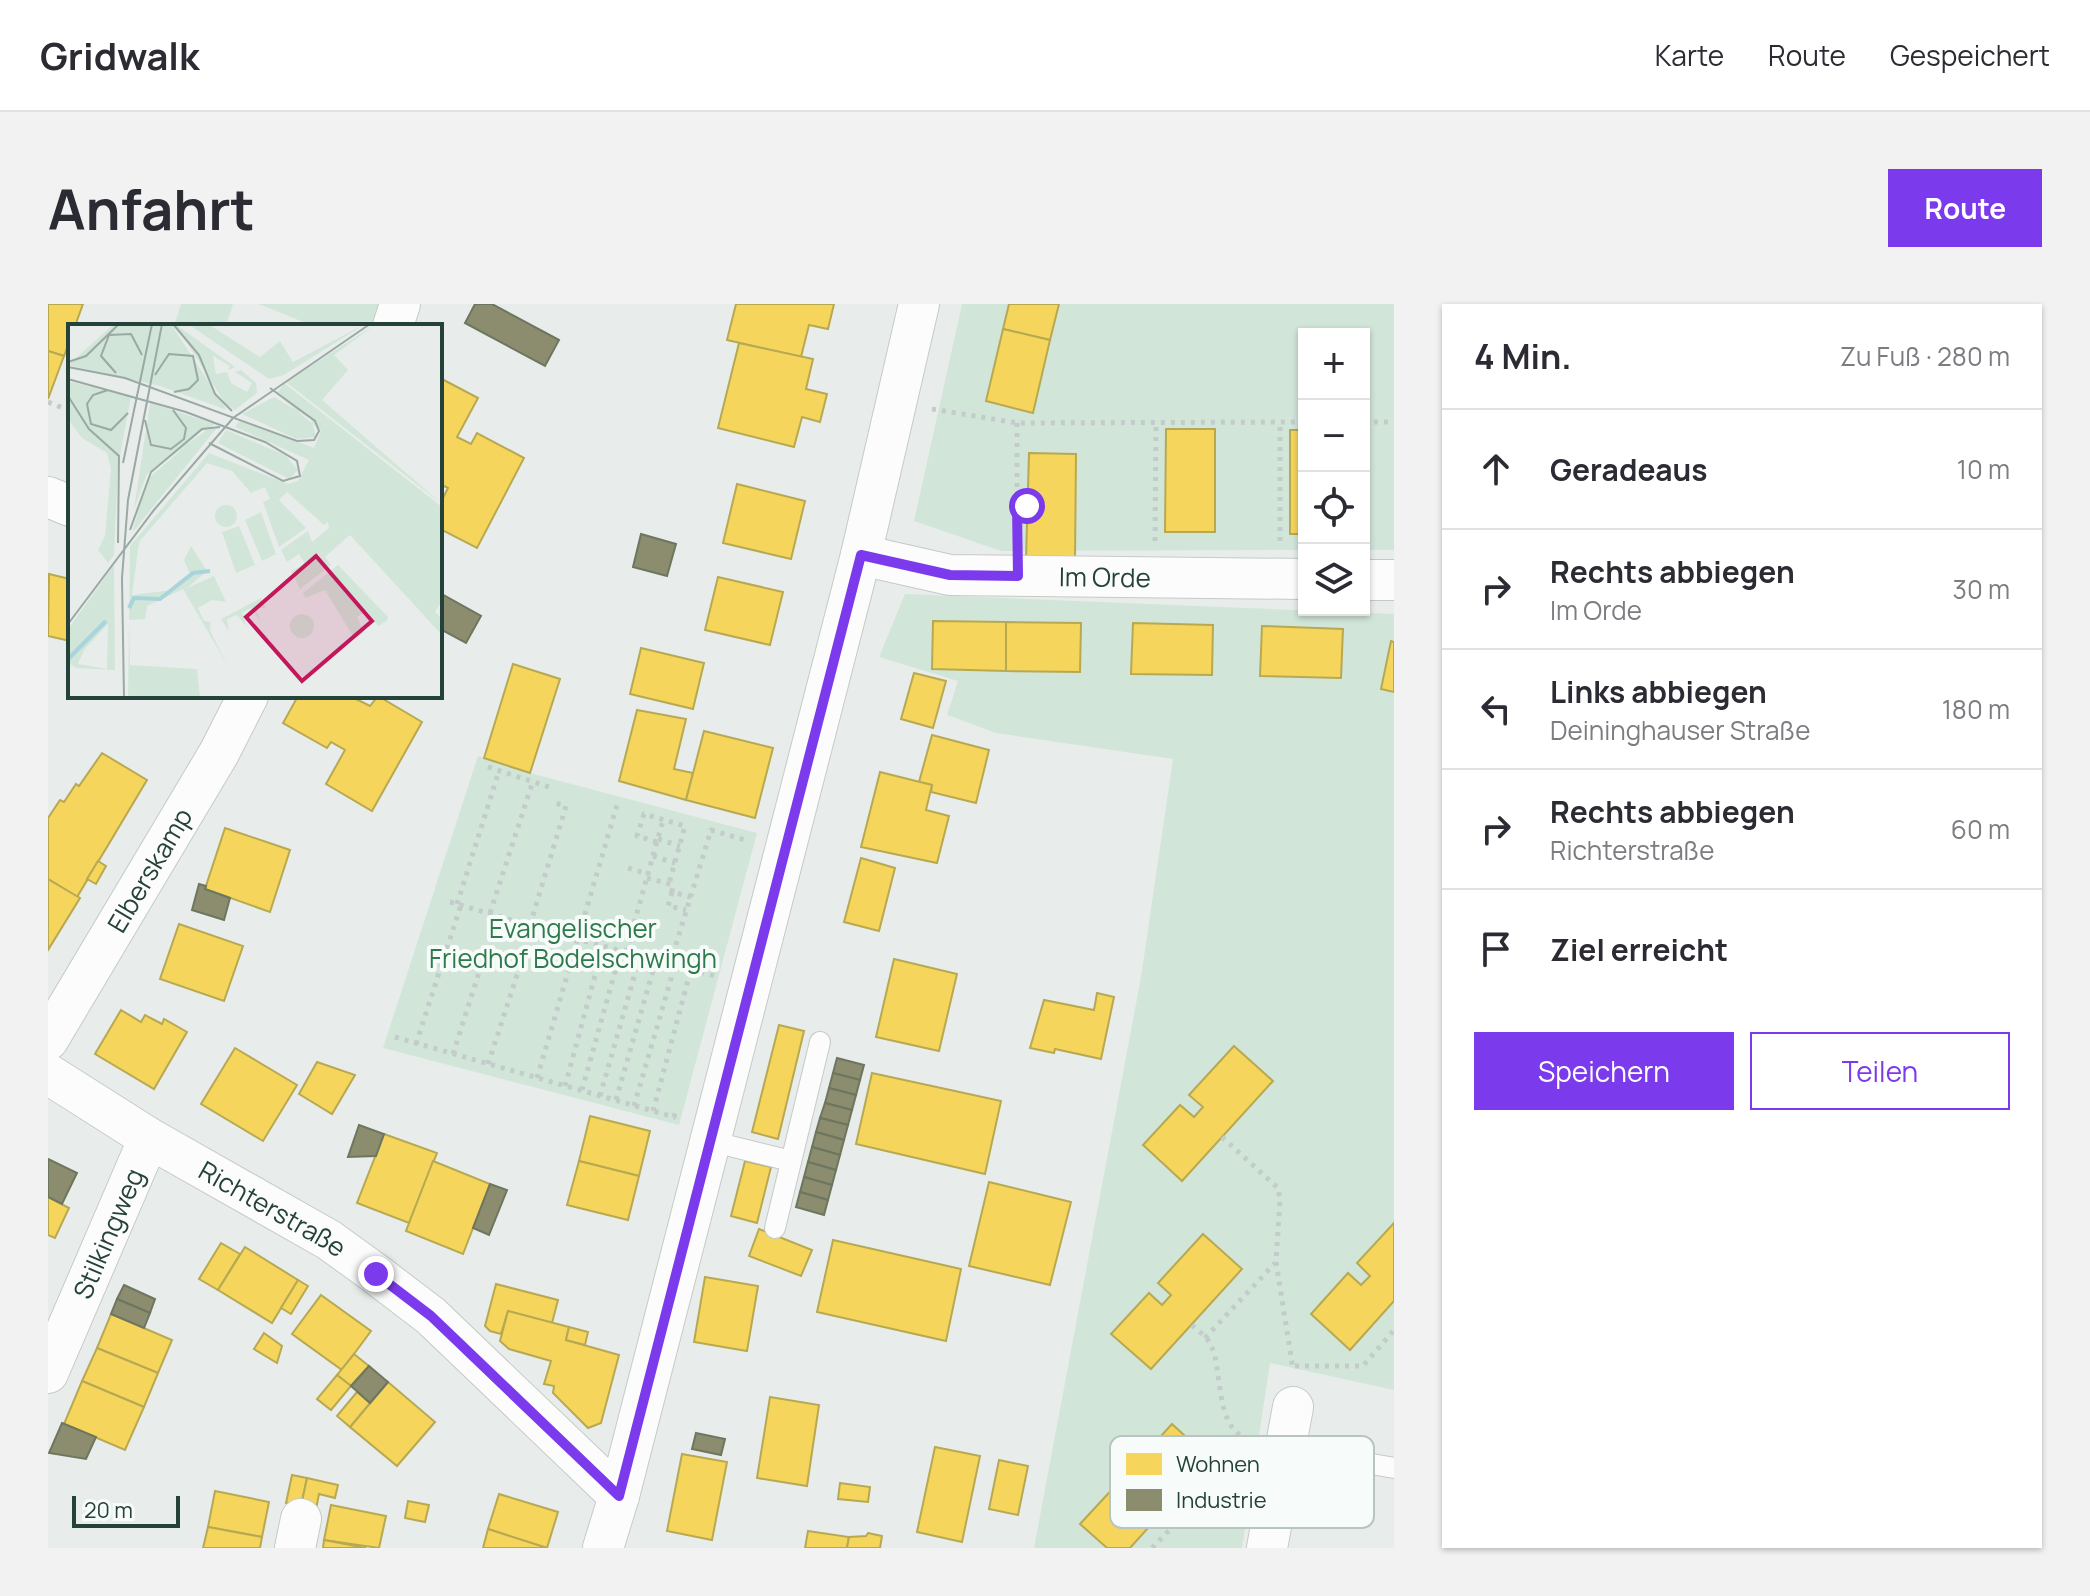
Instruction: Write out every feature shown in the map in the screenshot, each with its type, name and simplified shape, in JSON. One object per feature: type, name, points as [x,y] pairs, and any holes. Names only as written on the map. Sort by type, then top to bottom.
[{"type":"street","points":[[394,324],[400,304]]},
{"type":"street","points":[[606,1548],[861,555],[919,304]]},
{"type":"street","points":[[48,497],[68,505]]},
{"type":"street","name":"Im Orde","points":[[861,555],[950,575],[1291,579]]},
{"type":"street","points":[[1370,580],[1394,580]]},
{"type":"street","name":"Elberskamp","points":[[48,1040],[219,753],[247,698]]},
{"type":"street","name":"Richterstraße","points":[[48,1074],[149,1138],[329,1240],[387,1282],[431,1316],[619,1496]]},
{"type":"street","name":"Stilkingweg","points":[[48,1373],[149,1138]]},
{"type":"street","points":[[1288,1436],[1293,1407]]},
{"type":"street","points":[[1267,1548],[1271,1528]]},
{"type":"lane","points":[[775,1228],[820,1042]]},
{"type":"lane","points":[[710,1141],[791,1161]]},
{"type":"lane","points":[[1374,1464],[1394,1468]]},
{"type":"path","points":[[896,401],[1017,423],[1298,422]]},
{"type":"path","points":[[48,402],[68,410]]},
{"type":"path","points":[[1155,578],[1156,422]]},
{"type":"path","points":[[1280,422],[1281,483],[1291,579]]},
{"type":"path","points":[[1370,422],[1394,422]]},
{"type":"path","points":[[1017,423],[1018,576]]},
{"type":"path","points":[[1156,480],[1165,480]]},
{"type":"path","points":[[1281,483],[1291,482]]},
{"type":"path","points":[[1017,506],[1027,506]]},
{"type":"path","points":[[488,767],[549,787]]},
{"type":"path","points":[[416,1044],[456,903],[499,771]]},
{"type":"path","points":[[490,913],[533,781]]},
{"type":"path","points":[[488,1064],[566,806],[551,802]]},
{"type":"path","points":[[537,1078],[617,805]]},
{"type":"path","points":[[669,884],[680,846],[685,826],[644,814],[637,836],[680,846]]},
{"type":"path","points":[[582,1090],[663,820]]},
{"type":"path","points":[[634,1106],[686,910],[711,830],[745,840]]},
{"type":"path","points":[[653,856],[675,863]]},
{"type":"path","points":[[628,868],[673,885],[668,906],[686,910]]},
{"type":"path","points":[[672,892],[691,897]]},
{"type":"path","points":[[456,903],[751,985]]},
{"type":"path","points":[[453,1054],[497,916]]},
{"type":"path","points":[[565,1086],[603,946]]},
{"type":"path","points":[[600,1096],[640,956]]},
{"type":"path","points":[[616,1100],[656,960]]},
{"type":"path","points":[[653,1111],[691,969]]},
{"type":"path","points":[[395,1037],[674,1117]]},
{"type":"path","points":[[1222,1137],[1278,1188],[1276,1262],[1293,1367],[1288,1400],[1293,1407]]},
{"type":"path","points":[[1205,1338],[1276,1262]]},
{"type":"path","points":[[1192,1325],[1210,1342],[1227,1420],[1241,1436]]},
{"type":"path","points":[[1293,1367],[1363,1366],[1394,1330]]},
{"type":"path","points":[[1152,1548],[1171,1528]]},
{"type":"green space","points":[[181,304],[233,304],[227,324],[175,324]]},
{"type":"green space","points":[[259,304],[378,304],[373,324],[308,324]]},
{"type":"green space","points":[[962,304],[1394,304],[1394,550],[1370,550],[1370,328],[1298,328],[1298,550],[1001,551],[914,521]]},
{"type":"green space","points":[[905,594],[1298,610],[1298,616],[1394,614],[1394,1390],[1270,1363],[1259,1436],[1110,1436],[1110,1528],[1245,1528],[1242,1548],[1034,1548],[1141,977],[1173,759],[996,733],[947,715],[958,681],[879,657]]},
{"type":"green space","name":"Evangelischer Friedhof Bodelschwingh","points":[[478,756],[530,773],[757,833],[679,1125],[383,1048]]},
{"type":"building: Wohnen","points":[[48,304],[83,304],[76,324],[68,324],[68,345],[64,356],[48,351]]},
{"type":"building: Wohnen","points":[[736,304],[834,304],[828,329],[809,325],[801,357],[727,340]]},
{"type":"building: Wohnen","points":[[1009,304],[1059,304],[1050,340],[1003,329]]},
{"type":"building: Wohnen","points":[[1003,329],[1050,340],[1033,413],[986,401]]},
{"type":"building: Wohnen","points":[[739,343],[813,359],[806,389],[827,394],[820,422],[802,417],[794,447],[718,428]]},
{"type":"building: Wohnen","points":[[48,351],[64,356],[48,399]]},
{"type":"building: Wohnen","points":[[442,379],[478,398],[457,437],[471,444],[477,433],[524,458],[477,548],[442,530],[442,500],[448,488],[442,485]]},
{"type":"building: Wohnen","points":[[1166,429],[1215,429],[1215,532],[1165,532]]},
{"type":"building: Wohnen","points":[[1290,430],[1298,430],[1298,534],[1290,534]]},
{"type":"building: Wohnen","points":[[1029,453],[1076,454],[1075,559],[1026,559]]},
{"type":"building: Wohnen","points":[[737,484],[805,501],[791,559],[723,543]]},
{"type":"building: Wohnen","points":[[49,574],[68,579],[68,641],[48,636]]},
{"type":"building: Wohnen","points":[[718,577],[783,592],[770,645],[705,630]]},
{"type":"building: Wohnen","points":[[933,621],[1006,622],[1006,671],[932,669]]},
{"type":"building: Wohnen","points":[[1006,622],[1081,623],[1080,672],[1006,671]]},
{"type":"building: Wohnen","points":[[1133,623],[1213,625],[1212,675],[1131,674]]},
{"type":"building: Wohnen","points":[[1262,626],[1343,629],[1341,678],[1260,676]]},
{"type":"building: Wohnen","points":[[1391,641],[1394,642],[1394,692],[1381,689]]},
{"type":"building: Wohnen","points":[[641,648],[704,663],[693,709],[630,694]]},
{"type":"building: Wohnen","points":[[513,664],[560,679],[530,773],[484,758]]},
{"type":"building: Wohnen","points":[[914,673],[946,681],[933,728],[901,719]]},
{"type":"building: Wohnen","points":[[297,698],[357,698],[370,706],[376,698],[381,698],[422,722],[372,811],[326,784],[345,750],[331,742],[327,748],[283,723]]},
{"type":"building: Wohnen","points":[[637,710],[686,719],[674,769],[693,773],[686,800],[619,781]]},
{"type":"building: Wohnen","points":[[704,731],[773,748],[755,818],[686,800]]},
{"type":"building: Wohnen","points":[[932,735],[989,750],[976,803],[931,792],[932,785],[919,782]]},
{"type":"building: Wohnen","points":[[102,753],[147,780],[77,897],[48,879],[48,818],[60,800],[64,802],[76,784],[79,786]]},
{"type":"building: Wohnen","points":[[880,772],[932,785],[926,810],[949,816],[937,863],[861,847]]},
{"type":"building: Wohnen","points":[[225,828],[290,850],[270,912],[205,889]]},
{"type":"building: Wohnen","points":[[861,858],[895,868],[879,931],[844,922]]},
{"type":"building: Wohnen","points":[[98,861],[106,866],[96,884],[87,879]]},
{"type":"building: Wohnen","points":[[48,879],[80,898],[48,950]]},
{"type":"building: Wohnen","points":[[179,924],[243,946],[224,1001],[160,979]]},
{"type":"building: Wohnen","points":[[894,959],[957,974],[939,1051],[876,1037]]},
{"type":"building: Wohnen","points":[[1097,993],[1114,997],[1101,1059],[1055,1049],[1054,1053],[1030,1048],[1044,1000],[1094,1010]]},
{"type":"building: Wohnen","points":[[121,1010],[141,1022],[145,1015],[162,1024],[164,1019],[187,1032],[154,1089],[95,1054]]},
{"type":"building: Wohnen","points":[[779,1025],[804,1031],[778,1139],[752,1132]]},
{"type":"building: Wohnen","points":[[1234,1046],[1273,1081],[1182,1181],[1143,1145],[1180,1105],[1194,1117],[1203,1107],[1189,1095]]},
{"type":"building: Wohnen","points":[[235,1048],[297,1085],[263,1141],[201,1104]]},
{"type":"building: Wohnen","points":[[317,1062],[355,1075],[332,1114],[299,1094]]},
{"type":"building: Wohnen","points":[[872,1073],[1001,1101],[985,1174],[856,1144]]},
{"type":"building: Wohnen","points":[[590,1116],[650,1131],[639,1176],[579,1161]]},
{"type":"building: Wohnen","points":[[384,1134],[437,1153],[409,1223],[357,1203]]},
{"type":"building: Wohnen","points":[[433,1161],[490,1184],[463,1254],[406,1231]]},
{"type":"building: Wohnen","points":[[579,1161],[639,1176],[628,1220],[567,1205]]},
{"type":"building: Wohnen","points":[[745,1161],[771,1167],[757,1223],[731,1216]]},
{"type":"building: Wohnen","points":[[989,1182],[1071,1202],[1050,1285],[969,1266]]},
{"type":"building: Wohnen","points":[[48,1197],[69,1208],[55,1238],[48,1235]]},
{"type":"building: Wohnen","points":[[1394,1223],[1394,1301],[1350,1350],[1311,1314],[1348,1273],[1361,1285],[1370,1276],[1357,1263]]},
{"type":"building: Wohnen","points":[[759,1229],[812,1250],[801,1276],[749,1256]]},
{"type":"building: Wohnen","points":[[1203,1234],[1242,1269],[1151,1369],[1111,1334],[1149,1293],[1162,1305],[1171,1295],[1158,1283]]},
{"type":"building: Wohnen","points":[[833,1240],[961,1269],[946,1341],[817,1312]]},
{"type":"building: Wohnen","points":[[221,1243],[240,1254],[218,1290],[199,1279]]},
{"type":"building: Wohnen","points":[[245,1247],[298,1280],[272,1323],[218,1290]]},
{"type":"building: Wohnen","points":[[705,1277],[758,1286],[747,1351],[694,1342]]},
{"type":"building: Wohnen","points":[[298,1280],[308,1286],[291,1314],[281,1308]]},
{"type":"building: Wohnen","points":[[496,1284],[558,1300],[552,1323],[508,1311],[501,1334],[490,1331],[485,1326]]},
{"type":"building: Wohnen","points":[[321,1295],[371,1331],[342,1370],[292,1334]]},
{"type":"building: Wohnen","points":[[508,1311],[569,1327],[566,1340],[619,1355],[601,1423],[588,1428],[553,1393],[554,1386],[544,1384],[551,1361],[509,1349],[500,1341]]},
{"type":"building: Wohnen","points":[[111,1314],[172,1340],[158,1373],[97,1348]]},
{"type":"building: Wohnen","points":[[569,1327],[588,1332],[585,1345],[566,1340]]},
{"type":"building: Wohnen","points":[[264,1333],[282,1346],[277,1363],[254,1349]]},
{"type":"building: Wohnen","points":[[97,1348],[158,1373],[144,1407],[82,1381]]},
{"type":"building: Wohnen","points":[[354,1354],[369,1366],[351,1386],[337,1375]]},
{"type":"building: Wohnen","points":[[337,1375],[351,1386],[331,1410],[317,1399]]},
{"type":"building: Wohnen","points":[[82,1381],[144,1407],[125,1450],[64,1424]]},
{"type":"building: Wohnen","points":[[388,1382],[435,1422],[397,1466],[350,1427]]},
{"type":"building: Wohnen","points":[[357,1392],[370,1403],[350,1427],[337,1416]]},
{"type":"building: Wohnen","points":[[770,1397],[819,1405],[807,1486],[757,1478]]},
{"type":"building: Wohnen","points":[[1172,1424],[1185,1436],[1161,1436]]},
{"type":"building: Wohnen","points":[[935,1447],[980,1456],[962,1542],[917,1532]]},
{"type":"building: Wohnen","points":[[682,1454],[727,1462],[712,1540],[667,1531]]},
{"type":"building: Wohnen","points":[[999,1460],[1028,1466],[1018,1515],[989,1509]]},
{"type":"building: Wohnen","points":[[292,1475],[307,1478],[301,1506],[286,1503]]},
{"type":"building: Wohnen","points":[[307,1478],[338,1485],[335,1498],[319,1494],[316,1509],[301,1506]]},
{"type":"building: Wohnen","points":[[840,1483],[870,1487],[868,1502],[838,1499]]},
{"type":"building: Wohnen","points":[[215,1491],[269,1502],[262,1537],[208,1527]]},
{"type":"building: Wohnen","points":[[1110,1492],[1110,1528],[1148,1528],[1130,1548],[1107,1548],[1080,1524]]},
{"type":"building: Wohnen","points":[[499,1494],[558,1512],[547,1548],[488,1529]]},
{"type":"building: Wohnen","points":[[408,1501],[429,1505],[425,1522],[405,1518]]},
{"type":"building: Wohnen","points":[[331,1505],[386,1516],[379,1548],[324,1540]]},
{"type":"building: Wohnen","points":[[208,1527],[262,1537],[260,1548],[203,1548]]},
{"type":"building: Wohnen","points":[[488,1529],[547,1548],[483,1548]]},
{"type":"building: Wohnen","points":[[808,1531],[849,1537],[847,1548],[805,1548]]},
{"type":"building: Wohnen","points":[[868,1533],[882,1536],[880,1548],[847,1548],[849,1537],[866,1536]]},
{"type":"building: Wohnen","points":[[324,1540],[366,1548],[323,1548]]},
{"type":"building: Industrie","points":[[475,304],[492,304],[559,340],[545,366],[465,323]]},
{"type":"building: Industrie","points":[[641,534],[676,544],[667,576],[633,567]]},
{"type":"building: Industrie","points":[[442,594],[481,616],[466,643],[442,630]]},
{"type":"building: Industrie","points":[[199,884],[230,898],[224,920],[192,910]]},
{"type":"building: Industrie","points":[[837,1058],[864,1065],[860,1080],[833,1073]]},
{"type":"building: Industrie","points":[[833,1073],[860,1080],[856,1095],[829,1088]]},
{"type":"building: Industrie","points":[[829,1088],[856,1095],[852,1110],[825,1103]]},
{"type":"building: Industrie","points":[[825,1103],[852,1110],[848,1125],[820,1118]]},
{"type":"building: Industrie","points":[[820,1118],[848,1125],[844,1140],[816,1132]]},
{"type":"building: Industrie","points":[[359,1125],[384,1134],[376,1156],[348,1157]]},
{"type":"building: Industrie","points":[[816,1132],[844,1140],[840,1155],[812,1147]]},
{"type":"building: Industrie","points":[[812,1147],[840,1155],[836,1170],[808,1162]]},
{"type":"building: Industrie","points":[[48,1159],[77,1173],[62,1204],[48,1197]]},
{"type":"building: Industrie","points":[[808,1162],[836,1170],[832,1185],[804,1177]]},
{"type":"building: Industrie","points":[[804,1177],[832,1185],[828,1200],[800,1192]]},
{"type":"building: Industrie","points":[[490,1184],[507,1190],[489,1235],[473,1228]]},
{"type":"building: Industrie","points":[[800,1192],[828,1200],[824,1215],[796,1207]]},
{"type":"building: Industrie","points":[[124,1285],[155,1299],[150,1313],[117,1299]]},
{"type":"building: Industrie","points":[[117,1299],[150,1313],[144,1328],[111,1314]]},
{"type":"building: Industrie","points":[[369,1366],[388,1382],[370,1403],[351,1386]]},
{"type":"building: Industrie","points":[[62,1423],[96,1437],[86,1459],[49,1453]]},
{"type":"building: Industrie","points":[[696,1433],[725,1439],[721,1455],[692,1449]]},
{"type":"route","points":[[376,1274],[431,1316],[484,1364],[619,1496],[861,555],[950,575],[1018,576],[1017,506],[1027,506]]}]
